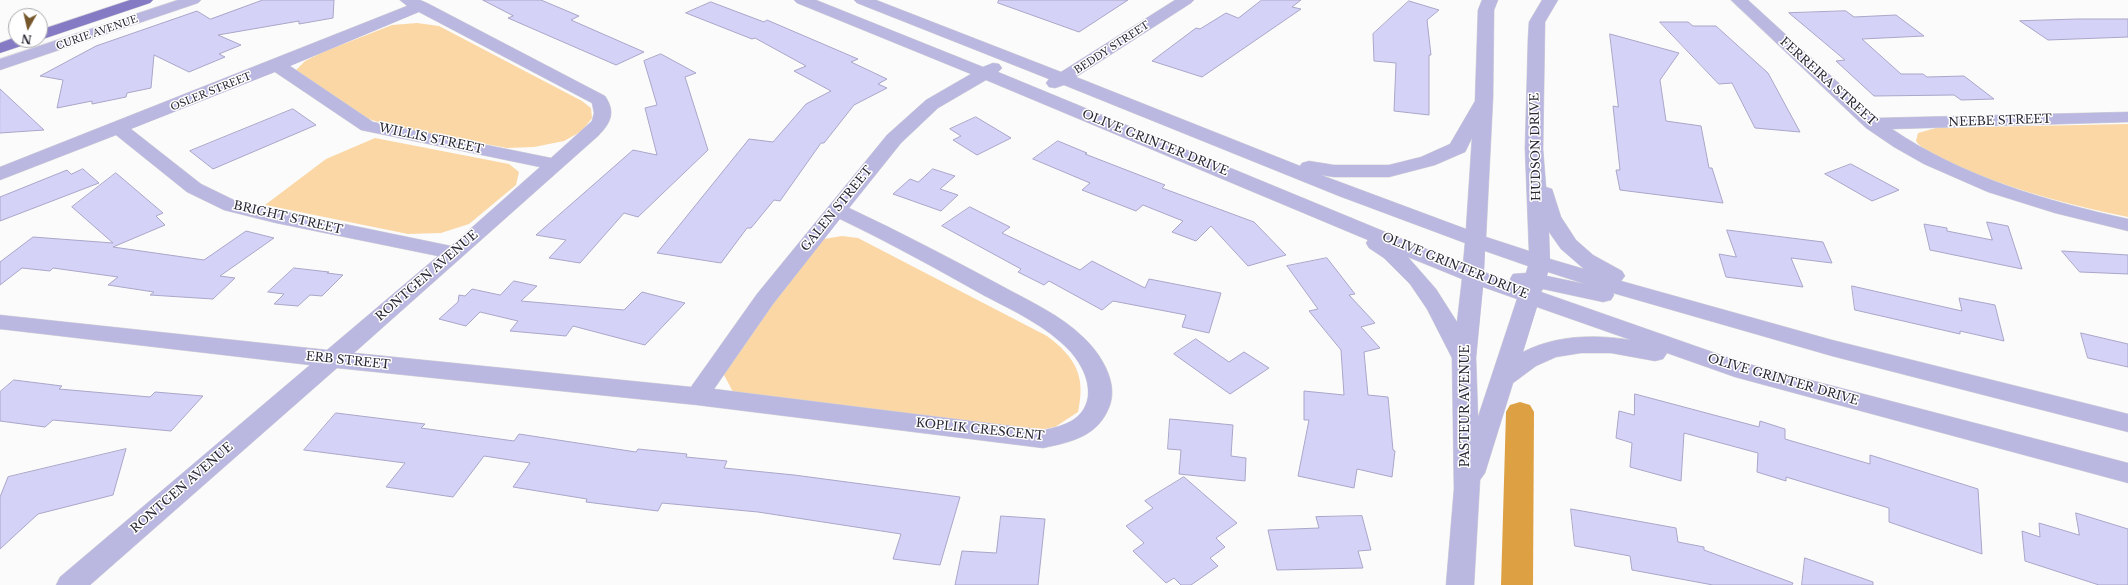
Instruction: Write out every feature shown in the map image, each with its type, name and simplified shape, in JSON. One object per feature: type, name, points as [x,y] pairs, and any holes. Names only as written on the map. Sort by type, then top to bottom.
[{"type":"main road","points":[[48,18],[103,0]]},
{"type":"main road","name":"CURIE AVENUE","points":[[48,32],[145,0]]},
{"type":"street","name":"CURIE AVENUE","points":[[0,65],[193,0]]},
{"type":"street","name":"OLIVE GRINTER DRIVE","points":[[802,0],[1037,94],[1317,209],[1473,276],[1535,279]]},
{"type":"street","name":"OLIVE GRINTER DRIVE","points":[[862,0],[1064,78],[1274,163],[1474,240],[1535,279],[1734,369],[2128,473]]},
{"type":"street","name":"BEDDY STREET","points":[[1037,94],[1186,0]]},
{"type":"street","points":[[1473,276],[1474,240],[1484,98],[1486,10],[1490,0]]},
{"type":"street","name":"HUDSON DRIVE","points":[[1535,279],[1534,149],[1537,22],[1550,0]]},
{"type":"street","name":"FERREIRA STREET","points":[[1739,0],[1872,124],[1907,147],[1952,170],[2015,195],[2094,218],[2128,224]]},
{"type":"street","name":"OSLER STREET","points":[[0,174],[277,65],[414,3]]},
{"type":"street","name":"RONTGEN AVENUE","points":[[70,585],[455,253],[599,124],[604,112],[599,100],[414,3]]},
{"type":"street","name":"GALEN STREET","points":[[697,396],[765,299],[894,139],[932,104],[1011,58]]},
{"type":"street","name":"WILLIS STREET","points":[[277,65],[367,126],[554,164]]},
{"type":"street","points":[[1274,163],[1334,171],[1389,171],[1428,161],[1458,148],[1484,98]]},
{"type":"street","name":"NEEBE STREET","points":[[1872,124],[2128,117]]},
{"type":"street","name":"BRIGHT STREET","points":[[119,128],[194,188],[231,206],[276,217],[455,253]]},
{"type":"street","points":[[1534,149],[1551,217],[1574,252],[1605,272],[1804,342]]},
{"type":"street","points":[[1317,209],[1383,247],[1413,274],[1434,300],[1464,358]]},
{"type":"street","name":"KOPLIK CRESCENT","points":[[697,396],[1043,439],[1079,430],[1097,411],[1100,397],[1099,382],[1093,367],[1072,339],[1032,313],[903,241],[836,210]]},
{"type":"street","name":"PASTEUR AVENUE","points":[[1460,585],[1467,489],[1464,358],[1473,276]]},
{"type":"street","points":[[1535,279],[1804,342],[2128,423]]},
{"type":"street","name":"PASTEUR AVENUE","points":[[1467,489],[1535,279]]},
{"type":"street","name":"ERB STREET","points":[[0,322],[332,359],[697,396]]},
{"type":"street","points":[[1502,379],[1536,355],[1569,345],[1618,345],[1734,369]]},
{"type":"shaded area","points":[[417,23],[439,26],[582,101],[591,108],[592,118],[582,131],[564,141],[534,147],[507,148],[390,126],[360,116],[295,71],[305,61],[323,52],[392,25]]},
{"type":"shaded area","points":[[2128,124],[2128,217],[2048,198],[2009,186],[1941,160],[1921,147],[1916,141],[1918,133],[1936,128]]},
{"type":"shaded area","points":[[375,138],[509,164],[519,172],[516,185],[469,224],[441,233],[408,234],[265,205],[326,159]]},
{"type":"shaded area","points":[[842,236],[858,238],[1047,336],[1065,352],[1072,360],[1076,369],[1081,388],[1078,412],[1055,427],[1028,432],[733,392],[723,373],[809,248],[824,239]]},
{"type":"building","points":[[263,0],[334,0],[333,18],[299,24],[299,21],[218,35],[241,45],[219,54],[225,57],[189,72],[154,55],[151,88],[127,93],[126,97],[92,104],[92,101],[57,108],[63,80],[40,76],[96,46],[197,11],[210,19]]},
{"type":"building","points":[[483,0],[541,0],[579,16],[571,20],[644,52],[616,65],[508,18],[513,16]]},
{"type":"building","points":[[999,0],[1128,0],[1079,32],[998,3]]},
{"type":"building","points":[[1262,0],[1301,0],[1292,7],[1301,9],[1202,77],[1152,61],[1196,28],[1200,29],[1226,13],[1238,18]]},
{"type":"building","points":[[1409,1],[1439,10],[1427,20],[1431,55],[1429,55],[1429,115],[1394,111],[1396,63],[1374,61],[1373,34]]},
{"type":"building","points":[[711,2],[764,22],[767,20],[858,59],[851,62],[887,79],[878,84],[887,88],[854,105],[824,143],[821,143],[780,201],[774,200],[751,228],[747,228],[721,263],[657,253],[749,139],[773,142],[806,104],[831,91],[794,71],[806,66],[755,38],[752,39],[686,13]]},
{"type":"building","points":[[1846,11],[1854,17],[1896,15],[1924,36],[1862,39],[1901,74],[1923,74],[1927,77],[1964,76],[1994,99],[1961,100],[1954,95],[1874,96],[1836,61],[1845,60],[1789,13]]},
{"type":"building","points":[[2128,19],[2128,37],[2048,40],[2020,21]]},
{"type":"building","points":[[1660,22],[1688,22],[1693,26],[1716,26],[1768,73],[1800,132],[1755,128],[1732,83],[1719,84]]},
{"type":"building","points":[[1610,34],[1679,53],[1660,80],[1666,121],[1701,126],[1709,168],[1712,168],[1723,203],[1620,190],[1616,170],[1620,170],[1613,106],[1618,107]]},
{"type":"building","points":[[661,54],[696,73],[685,77],[708,150],[638,217],[624,213],[580,263],[549,258],[566,240],[536,235],[633,150],[657,155],[645,108],[657,105],[644,61]]},
{"type":"building","points":[[0,89],[44,130],[0,133]]},
{"type":"building","points":[[293,109],[316,125],[213,169],[190,151]]},
{"type":"building","points":[[976,117],[1011,138],[977,155],[953,140],[961,136],[950,129]]},
{"type":"building","points":[[1058,141],[1087,153],[1085,154],[1165,185],[1162,188],[1254,222],[1286,255],[1248,266],[1211,226],[1196,241],[1172,232],[1183,221],[1143,205],[1136,211],[1082,190],[1090,183],[1033,159]]},
{"type":"building","points":[[1851,164],[1899,190],[1872,201],[1825,174]]},
{"type":"building","points":[[83,169],[99,183],[0,221],[0,197],[67,170],[71,174]]},
{"type":"building","points":[[933,169],[955,176],[940,189],[958,195],[941,211],[893,194],[910,179],[918,182]]},
{"type":"building","points":[[116,173],[163,213],[156,216],[165,225],[113,247],[204,260],[246,231],[274,238],[220,276],[235,278],[213,299],[150,295],[154,292],[108,285],[118,277],[53,268],[50,271],[22,268],[0,285],[0,262],[33,237],[113,243],[72,207]]},
{"type":"building","points":[[970,207],[1010,227],[1002,233],[1080,270],[1092,261],[1145,288],[1149,279],[1221,293],[1209,333],[1182,327],[1186,315],[1113,301],[1102,310],[1049,281],[1044,285],[1018,272],[1021,269],[942,226]]},
{"type":"building","points":[[1987,222],[2008,226],[2022,269],[1930,250],[1924,224],[1947,228],[1947,231],[1992,240]]},
{"type":"building","points":[[1727,230],[1823,242],[1832,263],[1791,258],[1803,287],[1726,277],[1719,254],[1736,257]]},
{"type":"building","points":[[2062,251],[2128,255],[2128,274],[2080,272]]},
{"type":"building","points":[[1327,258],[1355,294],[1349,295],[1375,323],[1361,327],[1380,348],[1364,352],[1368,395],[1388,397],[1393,450],[1395,451],[1392,477],[1357,469],[1354,488],[1298,476],[1309,420],[1304,420],[1304,391],[1344,395],[1341,350],[1309,311],[1318,309],[1287,266]]},
{"type":"building","points":[[294,268],[343,275],[322,296],[310,295],[298,306],[274,304],[284,294],[268,292]]},
{"type":"building","points":[[514,281],[537,286],[521,301],[624,310],[642,292],[685,303],[645,345],[573,326],[566,336],[510,331],[518,321],[480,312],[466,326],[439,319],[458,302],[459,295],[465,296],[472,289],[500,295]]},
{"type":"building","points":[[1852,286],[1962,311],[1959,298],[1995,305],[2004,341],[1960,331],[1960,334],[1855,310]]},
{"type":"building","points":[[2081,333],[2128,344],[2128,367],[2088,358]]},
{"type":"building","points":[[1196,339],[1229,362],[1244,352],[1269,368],[1230,394],[1174,354]]},
{"type":"building","points":[[14,380],[62,386],[59,389],[150,397],[155,392],[203,396],[171,431],[53,420],[45,427],[0,421],[0,392]]},
{"type":"building","points":[[1635,394],[1759,427],[1760,421],[1785,429],[1785,439],[1870,464],[1870,455],[1978,489],[1982,554],[1889,522],[1889,508],[1786,477],[1786,481],[1757,472],[1758,453],[1684,433],[1681,481],[1630,467],[1632,443],[1616,438],[1619,411],[1634,415]]},
{"type":"building","points":[[336,413],[425,424],[421,428],[514,441],[519,434],[636,452],[638,449],[687,454],[686,457],[727,461],[724,468],[794,475],[960,497],[940,565],[893,559],[901,534],[758,512],[662,503],[658,511],[586,502],[587,499],[513,487],[530,463],[484,456],[453,497],[386,487],[405,463],[304,450]]},
{"type":"building","points":[[1170,419],[1233,425],[1231,456],[1246,458],[1245,481],[1179,474],[1181,450],[1168,449]]},
{"type":"building","points":[[126,449],[113,495],[38,514],[0,549],[0,497],[8,477]]},
{"type":"building","points":[[1184,477],[1237,523],[1216,538],[1225,547],[1210,558],[1218,566],[1191,585],[1181,585],[1174,578],[1166,583],[1133,551],[1144,543],[1126,526],[1153,508],[1145,501]]},
{"type":"building","points":[[1571,509],[1676,528],[1678,542],[1704,547],[1704,550],[1793,583],[1792,585],[1713,585],[1632,570],[1630,556],[1575,546]]},
{"type":"building","points":[[2076,513],[2128,529],[2128,585],[2099,585],[2025,561],[2022,531],[2040,537],[2039,523],[2079,535]]},
{"type":"building","points":[[1001,516],[1045,519],[1038,585],[955,585],[962,551],[996,553]]},
{"type":"building","points":[[1362,516],[1371,550],[1358,551],[1363,568],[1277,570],[1268,530],[1319,528],[1316,517]]},
{"type":"building","points":[[1805,558],[1873,582],[1873,585],[1802,585]]},
{"type":"waterway","points":[[1517,585],[1520,412]]}]
